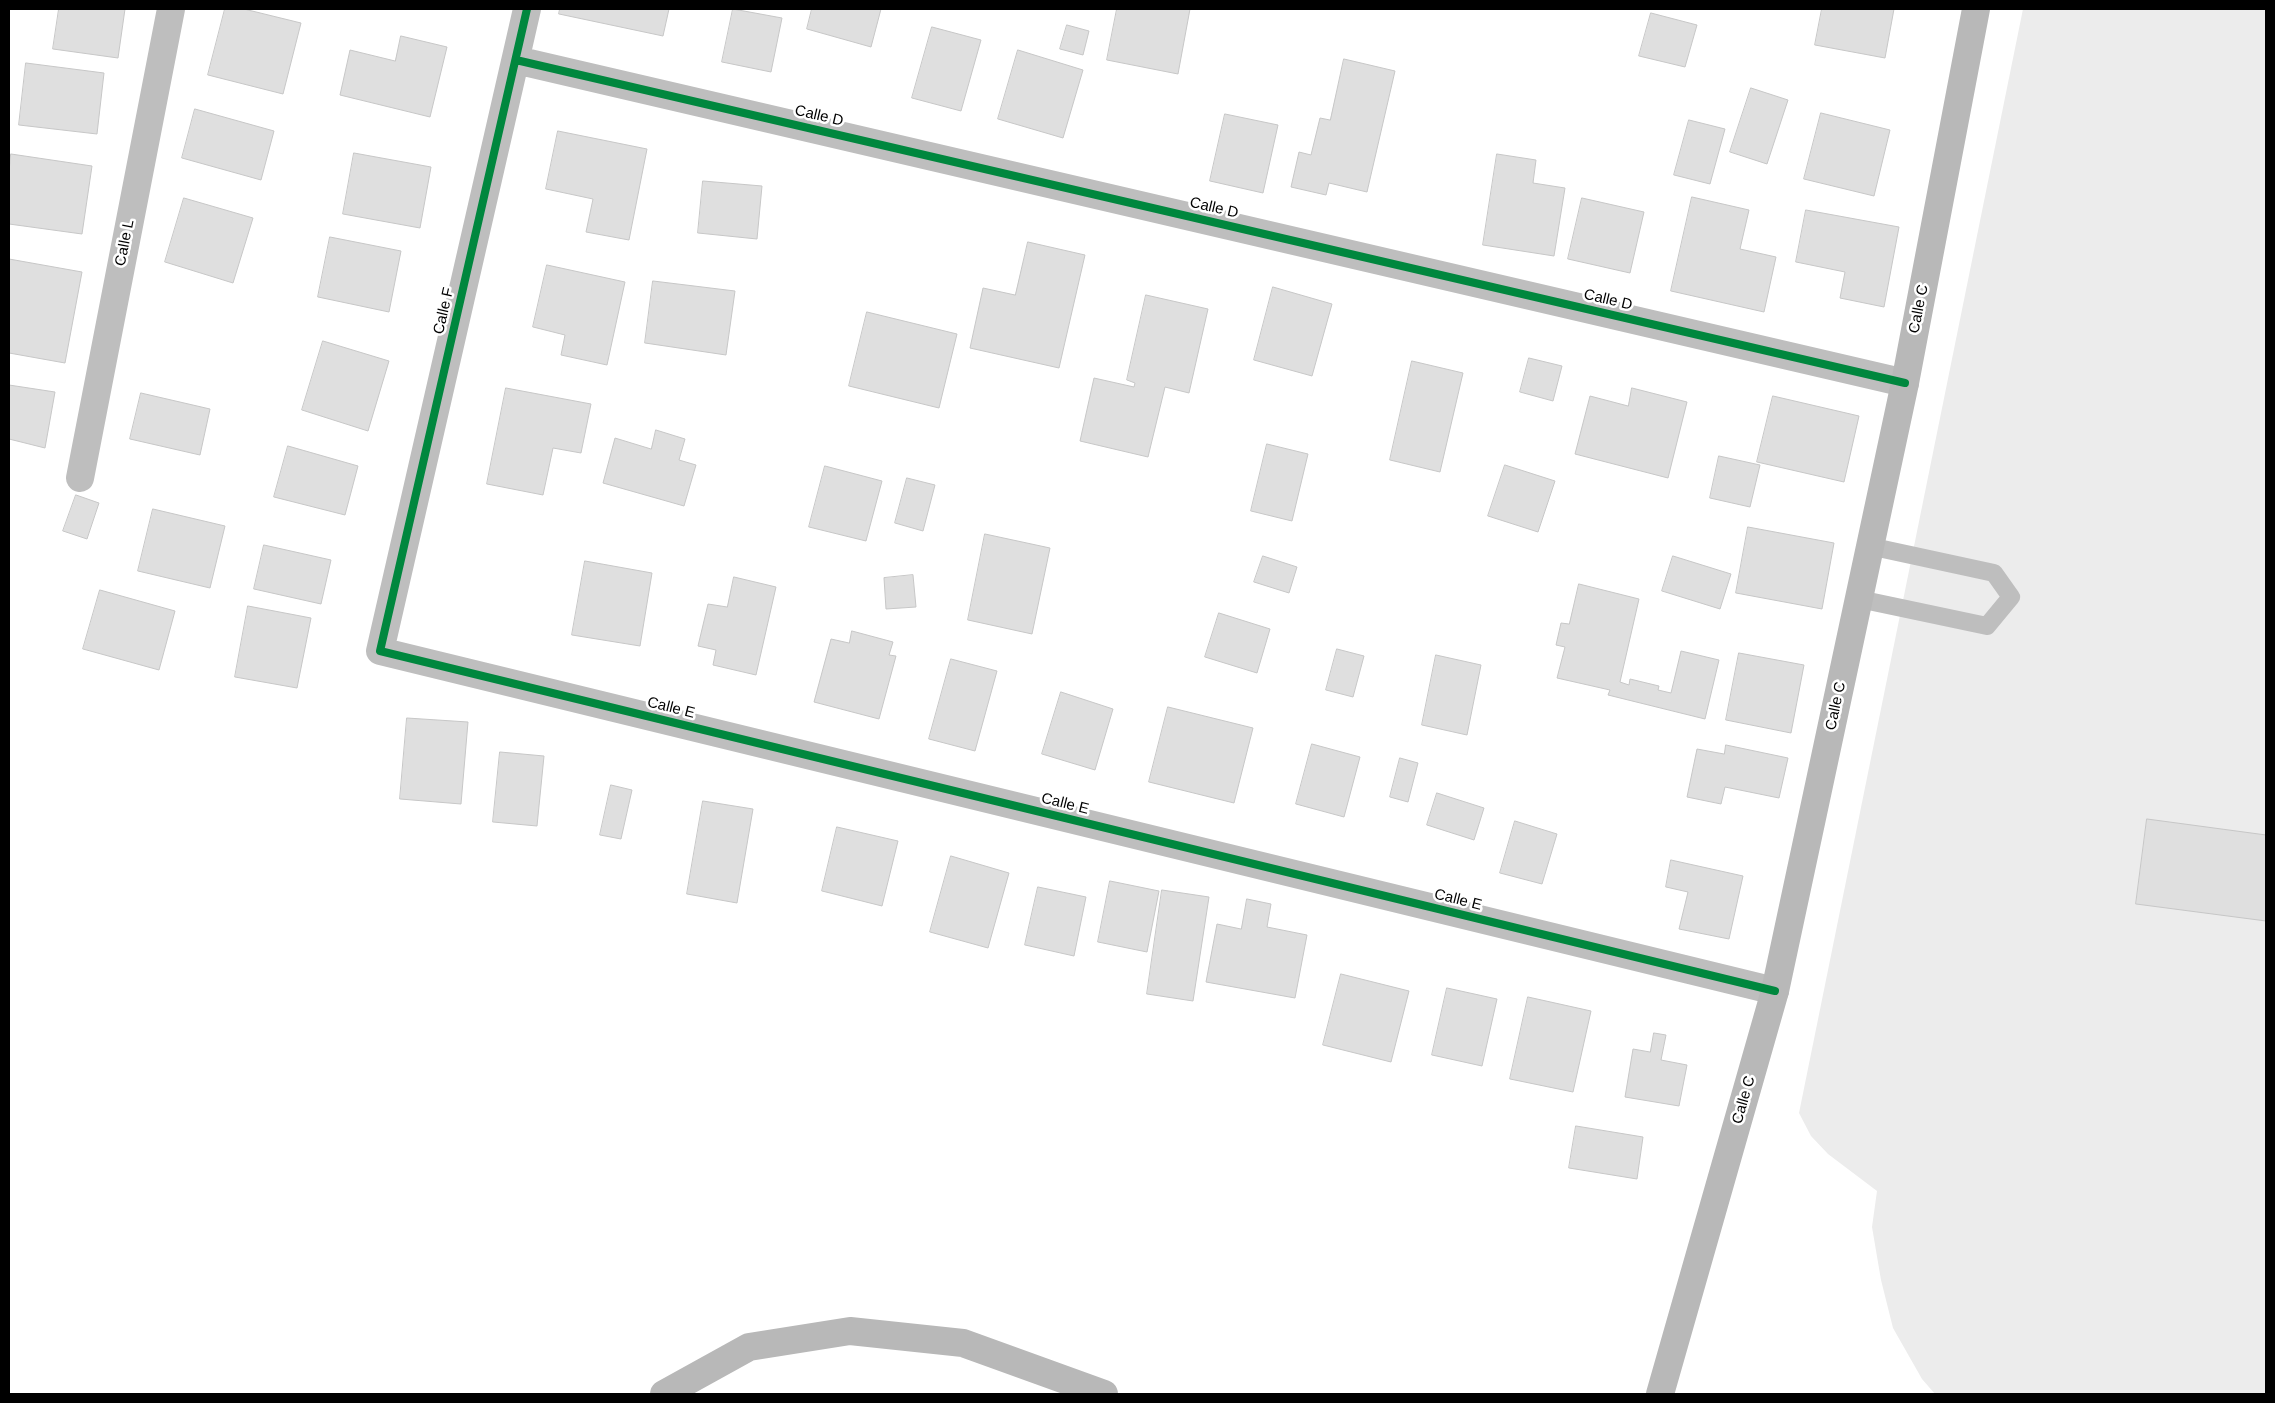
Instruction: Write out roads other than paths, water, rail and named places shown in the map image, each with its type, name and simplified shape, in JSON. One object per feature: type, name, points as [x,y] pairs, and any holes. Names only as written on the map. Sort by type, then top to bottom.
[{"type":"street","name":"Calle L","points":[[80,478],[171,9]]},
{"type":"street","name":"Calle F","points":[[387,619],[527,9]]},
{"type":"street","name":"Calle C","points":[[1660,1394],[1775,991],[1905,382],[1976,9]]},
{"type":"street","name":"Calle D","points":[[516,60],[1905,382]]},
{"type":"street","name":"Calle E","points":[[387,619],[380,651],[1775,991]]},
{"type":"street","points":[[664,1394],[749,1347],[850,1331],[963,1343],[1104,1394]]},
{"type":"lane","points":[[1859,599],[1987,626],[2011,597],[1994,572],[1869,546]]}]
